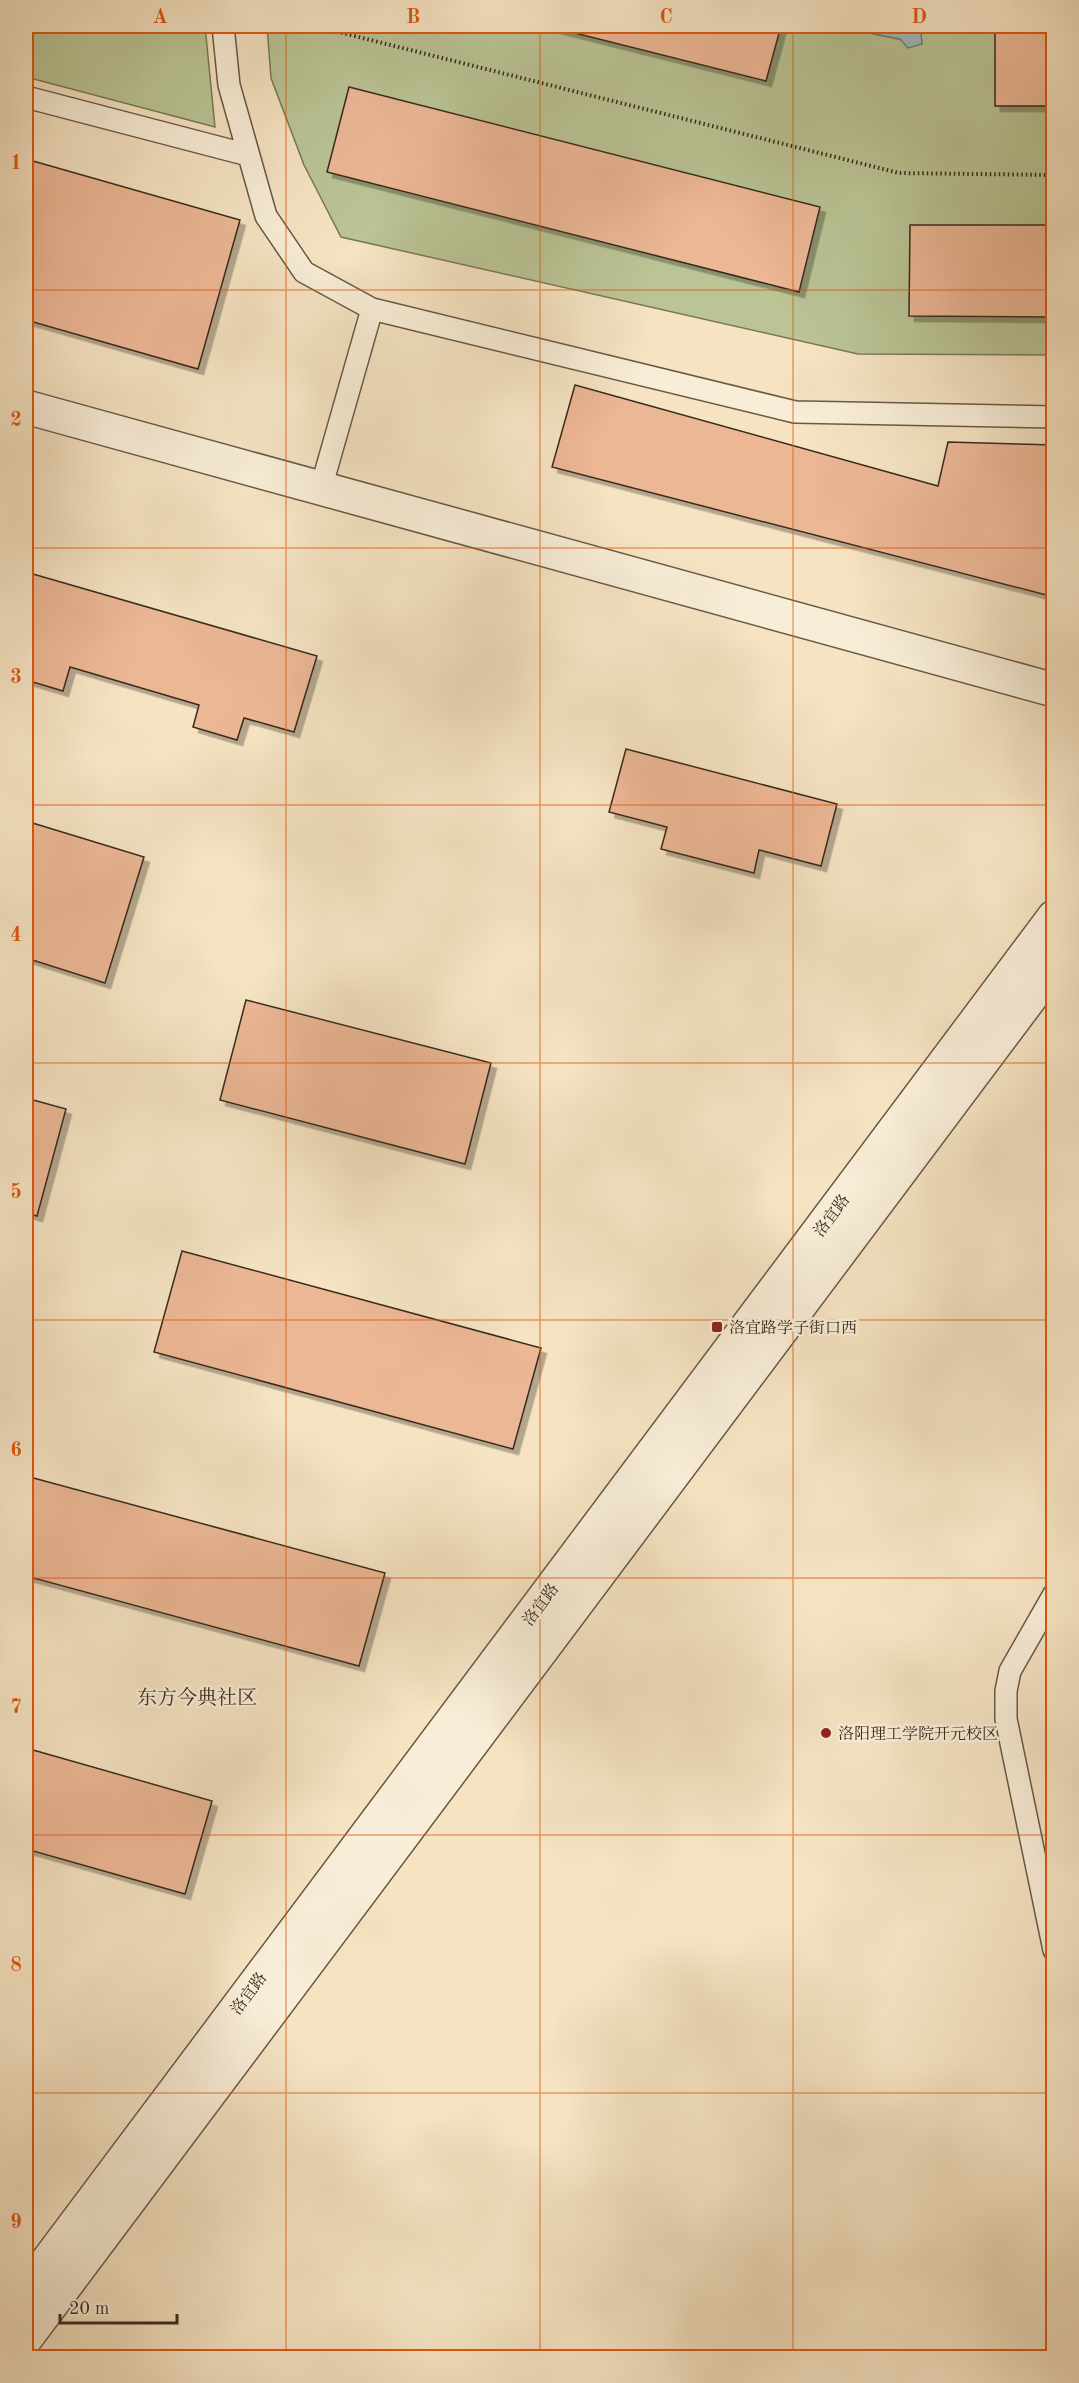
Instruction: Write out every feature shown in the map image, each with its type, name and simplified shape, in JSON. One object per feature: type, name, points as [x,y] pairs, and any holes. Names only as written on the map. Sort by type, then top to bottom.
[{"type":"street","points":[[26,407],[1053,690]]},
{"type":"street","name":"洛宜路","points":[[26,2290],[1053,917]]},
{"type":"street","name":"洛宜路","points":[[26,2338],[1053,966]]},
{"type":"lane","points":[[223,26],[229,85],[266,216],[304,272],[372,309],[795,412],[1053,417]]},
{"type":"lane","points":[[26,97],[248,155]]},
{"type":"lane","points":[[321,488],[372,309]]},
{"type":"lane","points":[[1053,1594],[1010,1671],[1006,1691],[1006,1719],[1053,1950]]},
{"type":"path","points":[[315,26],[899,173],[1053,175]]},
{"type":"green space","points":[[26,26],[205,26],[215,127],[26,77]]},
{"type":"green space","points":[[267,26],[872,26],[869,33],[922,44],[920,26],[1053,26],[1053,355],[858,354],[341,237],[304,165],[271,78]]},
{"type":"water","points":[[872,26],[920,26],[922,44],[908,48],[900,39],[869,33]]},
{"type":"building","points":[[547,26],[781,26],[766,81]]},
{"type":"building","points":[[995,26],[1054,26],[1054,106],[995,106]]},
{"type":"building","points":[[349,87],[820,207],[799,292],[327,172]]},
{"type":"building","points":[[26,159],[240,220],[198,369],[26,320]]},
{"type":"building","points":[[910,225],[1054,225],[1054,317],[909,316]]},
{"type":"building","points":[[575,385],[938,486],[948,442],[1054,445],[1054,597],[552,467]]},
{"type":"building","points":[[26,572],[317,656],[294,732],[244,718],[237,740],[193,727],[199,705],[70,667],[63,691],[26,680]]},
{"type":"building","points":[[626,749],[837,804],[821,866],[759,850],[754,873],[661,849],[667,827],[609,812]]},
{"type":"building","points":[[26,821],[144,857],[105,983],[26,958]]},
{"type":"building","points":[[246,1000],[491,1063],[465,1164],[220,1100]]},
{"type":"building","points":[[26,1098],[66,1109],[37,1216],[26,1213]]},
{"type":"building","points":[[182,1251],[541,1348],[513,1449],[154,1352]]},
{"type":"building","points":[[26,1476],[385,1573],[359,1666],[26,1576]]},
{"type":"building","points":[[26,1748],[212,1801],[185,1894],[26,1849]]},
{"type":"place","name":"洛宜路学子街口西","points":[[717,1327]]},
{"type":"place","name":"洛阳理工学院开元校区","points":[[826,1733]]},
{"type":"district","name":"东方今典社区","points":[[197,1697]]}]
